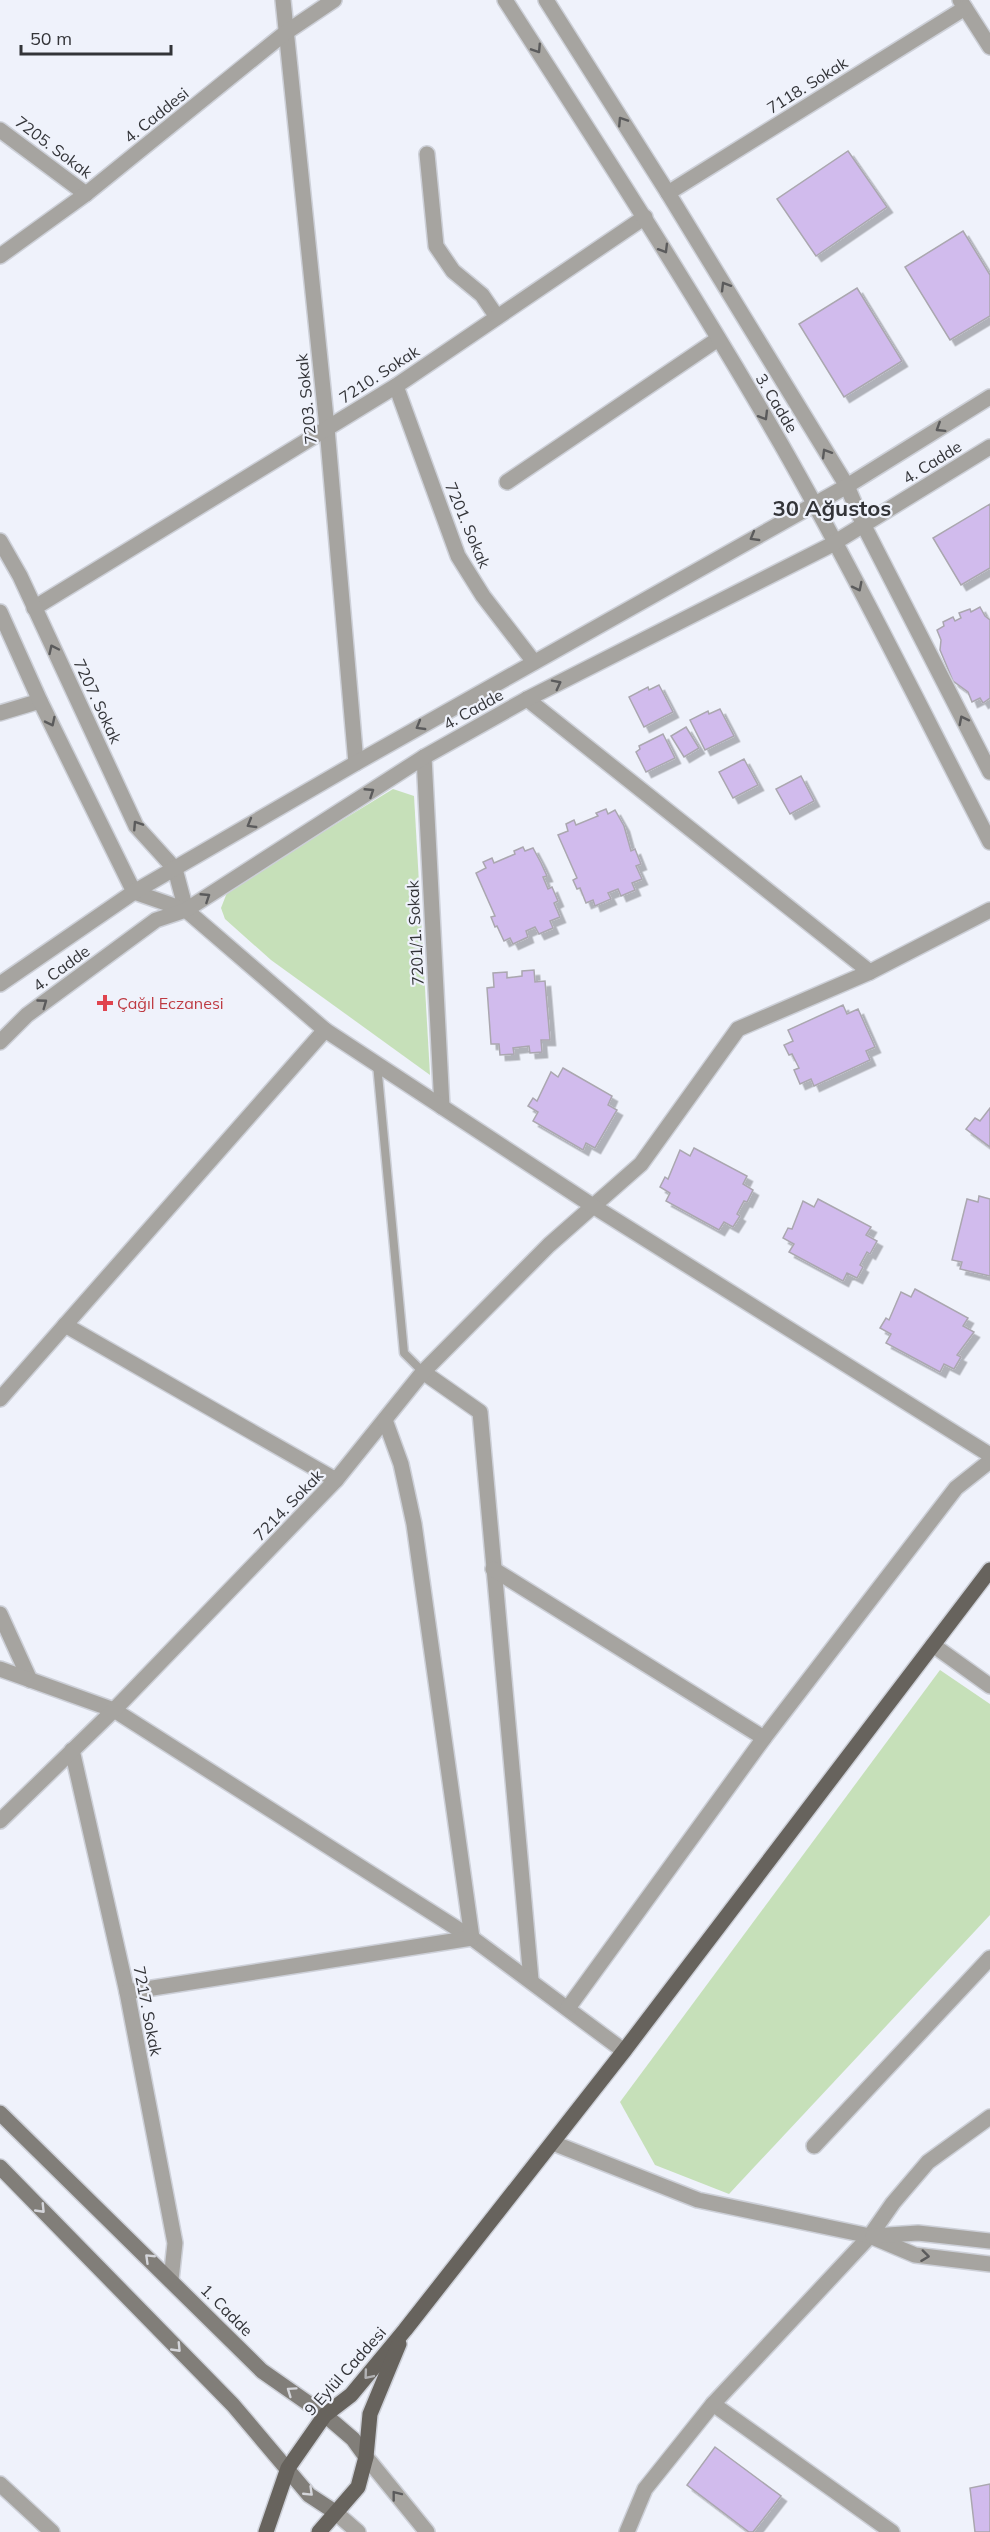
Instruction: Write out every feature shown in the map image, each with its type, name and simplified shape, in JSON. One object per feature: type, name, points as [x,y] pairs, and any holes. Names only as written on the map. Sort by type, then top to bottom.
[{"type":"main road","name":"9 Eylül Caddesi","points":[[266,2532],[288,2468],[325,2415],[351,2395],[553,2143],[990,1570]]},
{"type":"main road","name":"1. Cadde","points":[[0,2113],[262,2371],[325,2415],[353,2439],[366,2457]]},
{"type":"main road","points":[[0,2167],[233,2405],[309,2494],[335,2512]]},
{"type":"main road","name":"9 Eylül Caddesi","points":[[319,2532],[358,2487],[366,2457],[370,2414],[405,2330]]},
{"type":"street","points":[[283,0],[285,33]]},
{"type":"street","name":"4. Caddesi","points":[[0,256],[86,194],[285,33],[334,0]]},
{"type":"street","name":"3. Cadde","points":[[505,0],[645,217],[814,503],[990,842]]},
{"type":"street","name":"3. Cadde","points":[[546,0],[668,193],[847,486],[864,526],[990,772]]},
{"type":"street","points":[[962,4],[990,47]]},
{"type":"street","name":"7118. Sokak","points":[[668,193],[962,4]]},
{"type":"street","name":"7203. Sokak","points":[[285,33],[327,428],[356,763]]},
{"type":"street","name":"7205. Sokak","points":[[0,130],[86,194]]},
{"type":"street","points":[[427,154],[436,246],[453,271],[482,295],[497,317]]},
{"type":"street","name":"7210. Sokak","points":[[34,608],[396,386],[645,217]]},
{"type":"street","points":[[507,482],[718,339]]},
{"type":"street","name":"7201. Sokak","points":[[396,386],[458,556],[483,596],[534,662]]},
{"type":"street","name":"4. Cadde","points":[[0,984],[134,892],[356,763],[847,486],[990,397]]},
{"type":"street","name":"4. Cadde","points":[[0,1042],[27,1015],[156,920],[186,910],[424,757],[527,699],[834,543],[990,447]]},
{"type":"street","name":"7207. Sokak","points":[[0,541],[34,608],[136,826],[175,868]]},
{"type":"street","points":[[0,612],[40,701],[134,892],[186,910],[325,1030],[593,1206],[990,1455]]},
{"type":"street","points":[[527,699],[870,972]]},
{"type":"street","points":[[0,713],[40,701]]},
{"type":"street","name":"7201/1. Sokak","points":[[424,757],[442,1107]]},
{"type":"street","points":[[175,868],[186,910]]},
{"type":"street","name":"7214. Sokak","points":[[0,1821],[114,1710],[336,1480],[423,1372],[549,1245],[641,1164],[738,1029],[870,972],[990,910]]},
{"type":"street","points":[[0,1399],[325,1030]]},
{"type":"street","points":[[66,1325],[336,1480]]},
{"type":"street","points":[[423,1372],[480,1412],[531,1980]]},
{"type":"street","points":[[385,1420],[401,1464],[414,1524],[472,1938]]},
{"type":"street","points":[[568,2008],[764,1738],[957,1488],[990,1461]]},
{"type":"street","points":[[493,1569],[764,1738]]},
{"type":"street","points":[[0,1614],[30,1680]]},
{"type":"street","points":[[933,1645],[990,1686]]},
{"type":"street","points":[[0,1669],[114,1710],[472,1938],[624,2051]]},
{"type":"street","name":"7217. Sokak","points":[[72,1750],[127,1992],[175,2243],[171,2280]]},
{"type":"street","points":[[127,1992],[472,1938]]},
{"type":"street","points":[[814,2146],[990,1958]]},
{"type":"street","points":[[627,2532],[645,2489],[713,2404],[870,2236],[893,2203],[928,2162],[990,2117]]},
{"type":"street","points":[[553,2143],[698,2200],[870,2236],[915,2255],[990,2264]]},
{"type":"street","points":[[870,2236],[918,2233],[990,2241]]},
{"type":"street","points":[[713,2404],[892,2532]]},
{"type":"street","name":"1. Cadde","points":[[366,2457],[427,2532]]},
{"type":"street","points":[[0,2484],[52,2532]]},
{"type":"street","points":[[335,2512],[358,2532]]},
{"type":"lane","points":[[377,1064],[404,1353],[423,1372]]},
{"type":"green space","points":[[393,789],[414,796],[430,1075],[271,960],[225,919],[221,908],[228,890]]},
{"type":"green space","points":[[940,1670],[990,1704],[990,1915],[729,2194],[655,2165],[620,2102]]},
{"type":"building","points":[[848,151],[887,207],[816,256],[777,199]]},
{"type":"building","points":[[963,231],[990,275],[990,316],[950,340],[905,267]]},
{"type":"building","points":[[857,288],[902,361],[844,397],[799,324]]},
{"type":"building","points":[[990,504],[990,568],[961,585],[933,538]]},
{"type":"building","points":[[980,607],[990,620],[990,698],[983,703],[980,698],[972,702],[968,692],[953,681],[940,650],[941,640],[937,630],[944,626],[943,622],[953,617],[955,621],[961,618],[959,613],[970,609],[971,612]]},
{"type":"building","points":[[659,685],[673,712],[644,727],[629,697],[648,687],[649,690]]},
{"type":"building","points":[[720,709],[734,736],[705,750],[690,720],[708,711],[709,714]]},
{"type":"building","points":[[686,727],[699,748],[684,757],[671,736]]},
{"type":"building","points":[[663,734],[675,758],[646,772],[636,752],[640,749],[639,746]]},
{"type":"building","points":[[744,759],[758,785],[733,798],[719,772]]},
{"type":"building","points":[[801,776],[814,801],[790,814],[776,789]]},
{"type":"building","points":[[606,809],[608,814],[615,810],[624,826],[631,851],[635,849],[641,864],[636,866],[642,879],[632,883],[635,890],[621,896],[618,889],[608,893],[611,899],[595,906],[593,900],[586,903],[580,888],[577,889],[573,880],[577,878],[558,835],[568,831],[566,824],[574,820],[576,825],[598,816],[596,813]]},
{"type":"building","points":[[523,847],[525,851],[533,848],[541,863],[547,876],[543,877],[548,889],[552,887],[558,901],[554,903],[560,917],[550,921],[553,928],[539,934],[535,927],[526,931],[528,937],[513,944],[510,938],[504,941],[497,926],[495,927],[491,917],[495,916],[476,873],[486,868],[483,862],[492,858],[494,863],[515,854],[514,851]]},
{"type":"building","points":[[534,970],[535,982],[545,981],[550,1040],[541,1040],[542,1052],[530,1053],[529,1046],[513,1048],[514,1054],[500,1055],[499,1044],[491,1044],[487,988],[494,987],[493,973],[507,972],[507,978],[522,976],[522,971]]},
{"type":"building","points":[[843,1005],[847,1014],[858,1009],[875,1047],[866,1051],[870,1060],[814,1086],[811,1079],[800,1084],[794,1070],[799,1068],[784,1045],[793,1041],[788,1030]]},
{"type":"building","points":[[563,1068],[612,1096],[608,1105],[617,1110],[595,1148],[586,1143],[583,1150],[533,1121],[538,1112],[528,1106],[533,1098],[537,1101],[551,1072],[558,1077]]},
{"type":"building","points":[[990,1108],[990,1147],[966,1129],[975,1118],[980,1121]]},
{"type":"building","points":[[694,1148],[747,1176],[743,1184],[753,1190],[747,1202],[744,1201],[737,1214],[740,1216],[733,1227],[724,1222],[719,1230],[666,1201],[670,1193],[660,1187],[665,1177],[668,1179],[680,1150],[690,1156]]},
{"type":"building","points":[[979,1196],[990,1199],[990,1276],[960,1269],[962,1262],[952,1260],[967,1199],[978,1202]]},
{"type":"building","points":[[818,1199],[871,1227],[866,1235],[877,1241],[870,1254],[867,1252],[860,1265],[863,1267],[857,1278],[847,1273],[843,1281],[789,1252],[794,1244],[783,1238],[788,1228],[792,1229],[803,1201],[814,1207]]},
{"type":"building","points":[[915,1289],[968,1318],[963,1326],[974,1332],[957,1355],[961,1357],[954,1369],[944,1364],[940,1372],[886,1343],[891,1334],[880,1328],[886,1318],[889,1320],[901,1292],[911,1297]]},
{"type":"building","points":[[715,2447],[781,2496],[753,2532],[749,2532],[687,2485]]},
{"type":"building","points":[[990,2484],[990,2532],[975,2532],[970,2488]]},
{"type":"place","name":"Çağıl Eczanesi","points":[[105,1003]]},
{"type":"district","name":"30 Ağustos","points":[[832,508]]}]
